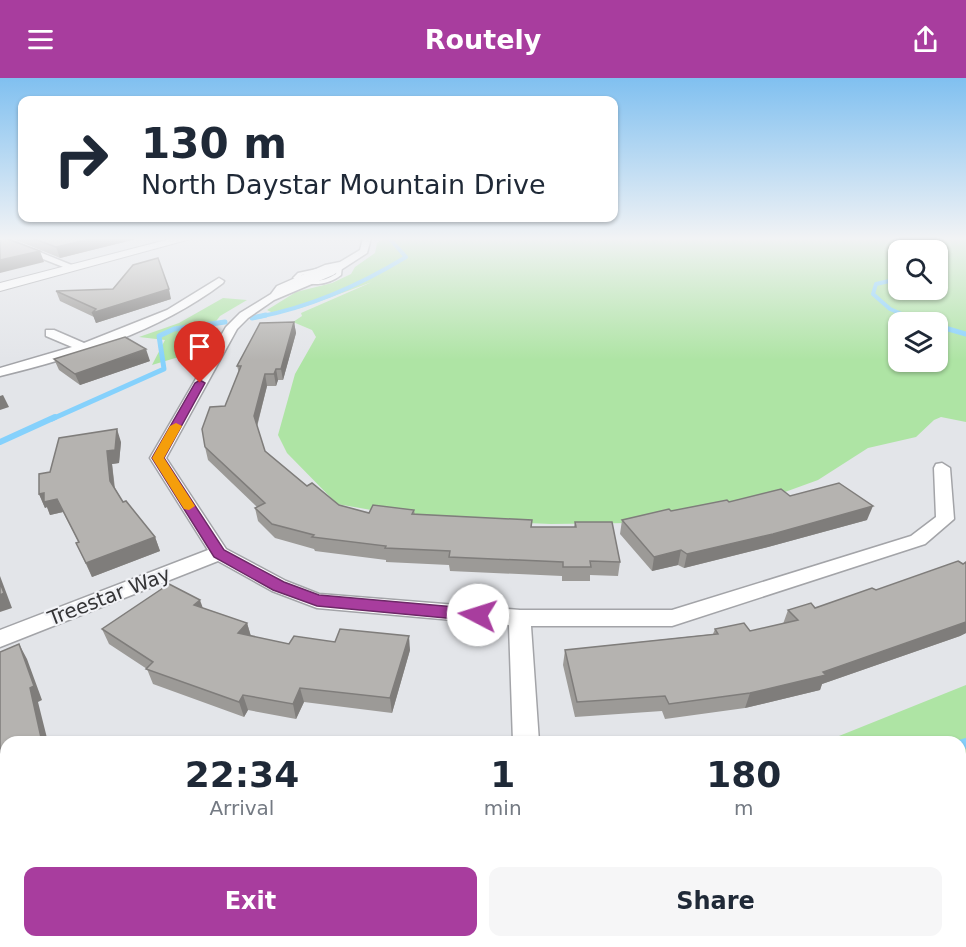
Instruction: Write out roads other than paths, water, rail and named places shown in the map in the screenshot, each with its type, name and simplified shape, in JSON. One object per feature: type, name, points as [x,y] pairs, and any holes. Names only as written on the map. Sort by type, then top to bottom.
[{"type":"main road","points":[[0,287],[33,279]]},
{"type":"street","points":[[307,279],[276,294],[242,316],[232,327],[158,458],[219,554],[279,586],[317,601],[520,618],[672,618],[918,540],[945,519],[942,468]]},
{"type":"street","points":[[302,281],[309,279]]},
{"type":"street","points":[[0,372],[165,316],[192,302],[219,281]]},
{"type":"street","points":[[50,333],[81,346]]},
{"type":"street","name":"Treestar Way","points":[[0,639],[219,554]]},
{"type":"street","points":[[520,618],[526,736]]},
{"type":"waterway","points":[[258,317],[316,301],[368,279]]},
{"type":"waterway","points":[[888,281],[876,284],[873,294],[890,309],[897,312]]},
{"type":"waterway","points":[[252,318],[266,315]]},
{"type":"waterway","points":[[52,419],[164,369],[159,336],[174,329],[225,322]]},
{"type":"waterway","points":[[948,329],[966,334]]},
{"type":"waterway","points":[[0,442],[55,417]]}]
